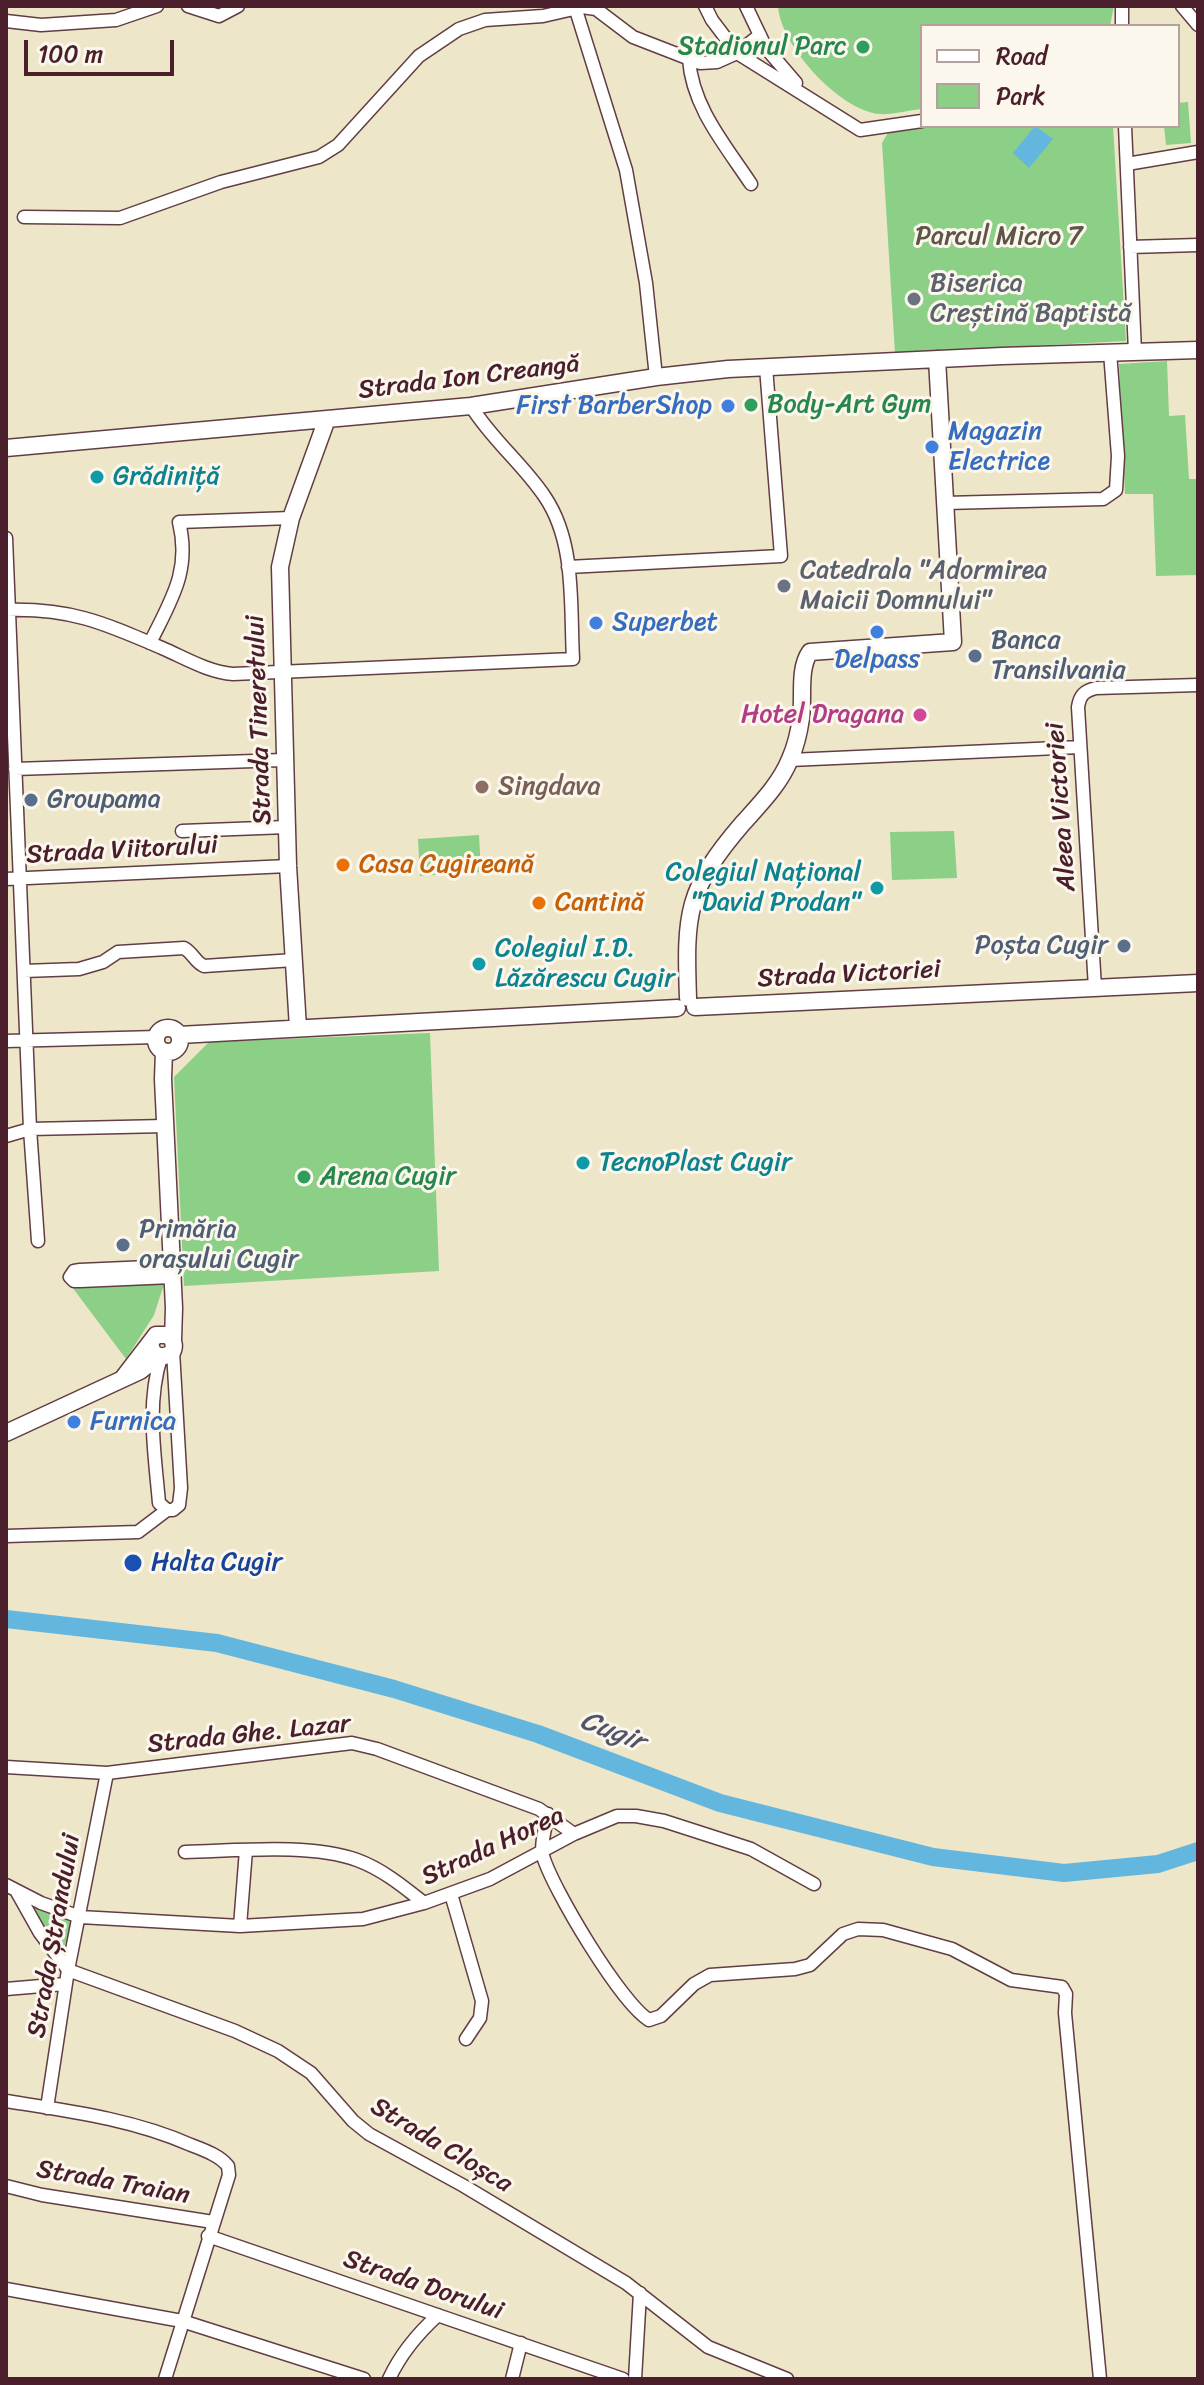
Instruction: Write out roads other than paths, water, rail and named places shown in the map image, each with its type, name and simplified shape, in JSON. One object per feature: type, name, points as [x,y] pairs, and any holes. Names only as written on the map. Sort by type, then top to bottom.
[{"type":"street","points":[[6,21],[41,25],[116,20],[157,6]]},
{"type":"street","points":[[188,6],[219,16],[238,6]]},
{"type":"street","points":[[481,6],[485,20]]},
{"type":"street","points":[[705,6],[737,53],[860,130],[920,121]]},
{"type":"street","points":[[746,6],[766,48],[807,95]]},
{"type":"street","points":[[1182,6],[1198,25]]},
{"type":"street","points":[[575,7],[626,170],[646,283],[656,377]]},
{"type":"street","points":[[24,217],[120,218],[221,182],[319,157],[338,145],[419,56],[459,29],[485,20],[543,16],[575,7],[596,9],[633,37],[709,64],[737,53],[760,35]]},
{"type":"street","points":[[689,59],[694,88],[708,120],[751,184]]},
{"type":"street","points":[[1125,128],[1135,352]]},
{"type":"street","points":[[1127,164],[1198,152]]},
{"type":"street","points":[[1130,247],[1198,245]]},
{"type":"street","name":"Strada Ion Creangă","points":[[6,448],[471,406],[656,377],[766,367],[1198,350]]},
{"type":"street","points":[[945,503],[1103,499],[1116,490],[1118,456],[1110,352]]},
{"type":"street","points":[[687,1004],[689,923],[695,892],[714,858],[776,785],[790,760],[801,718],[804,663],[810,652],[953,642],[937,359]]},
{"type":"street","points":[[568,567],[781,556],[766,367]]},
{"type":"street","points":[[8,610],[72,613],[102,622],[222,673],[573,659],[567,552],[558,522],[545,496],[489,434],[471,406]]},
{"type":"street","name":"Strada Tineretului","points":[[298,1028],[288,866],[280,567],[291,518],[327,419]]},
{"type":"street","points":[[150,643],[180,578],[184,552],[179,522],[291,518]]},
{"type":"street","points":[[6,538],[9,719],[15,769],[30,1129],[38,1241]]},
{"type":"street","name":"Aleea Victoriei","points":[[1095,988],[1079,698],[1087,690],[1198,685]]},
{"type":"street","points":[[790,760],[1080,747]]},
{"type":"street","points":[[15,769],[284,760]]},
{"type":"street","points":[[182,831],[287,827]]},
{"type":"street","name":"Strada Viitorului","points":[[6,879],[288,866]]},
{"type":"street","points":[[24,971],[79,969],[103,962],[118,952],[184,948],[204,966],[294,960]]},
{"type":"street","name":"Strada Victoriei","points":[[160,1044],[175,1049],[179,1035],[687,1004],[1198,983]]},
{"type":"street","points":[[6,1041],[160,1044],[172,1277],[152,1408],[159,1503],[167,1510]]},
{"type":"street","points":[[6,1136],[30,1129],[165,1126]]},
{"type":"street","points":[[80,1276],[172,1277]]},
{"type":"street","points":[[6,1433],[120,1381],[161,1348]]},
{"type":"street","points":[[6,1536],[138,1532],[167,1510],[179,1505],[181,1498],[161,1348]]},
{"type":"street","name":"Strada Ghe. Lazar","points":[[6,1767],[107,1773],[352,1743],[377,1749],[548,1814],[574,1834]]},
{"type":"street","name":"Strada Ștrandului","points":[[47,2108],[65,1984],[107,1773]]},
{"type":"street","points":[[548,1814],[542,1853],[553,1881],[595,1952],[636,2009],[649,2020],[661,2016],[694,1984],[710,1975],[795,1969],[810,1965],[843,1934],[867,1929],[952,1949],[1011,1980],[1062,1987],[1066,1994],[1065,2013],[1100,2379]]},
{"type":"street","name":"Strada Horea","points":[[11,1889],[80,1917],[240,1926],[363,1919],[424,1903],[490,1879],[574,1834],[617,1816],[664,1821],[751,1849],[814,1884]]},
{"type":"street","points":[[240,1926],[246,1850]]},
{"type":"street","points":[[185,1852],[313,1851],[357,1860],[424,1903]]},
{"type":"street","points":[[11,1889],[68,1970]]},
{"type":"street","points":[[451,1894],[482,2001],[480,2018],[466,2039]]},
{"type":"street","name":"Strada Cloșca","points":[[68,1970],[235,2031],[278,2051],[311,2073],[353,2121],[369,2134],[500,2207],[640,2293],[708,2347],[787,2379]]},
{"type":"street","points":[[6,1989],[65,1984]]},
{"type":"street","points":[[6,2101],[145,2127],[198,2147],[220,2158],[228,2166],[229,2175],[165,2379]]},
{"type":"street","name":"Strada Traian","points":[[6,2186],[42,2195],[213,2222]]},
{"type":"street","name":"Strada Dorului","points":[[208,2236],[623,2379]]},
{"type":"street","points":[[6,2289],[182,2321],[364,2379]]},
{"type":"street","points":[[635,2379],[640,2293]]},
{"type":"street","points":[[389,2379],[397,2360],[409,2344],[438,2315]]},
{"type":"street","points":[[512,2379],[521,2343]]},
{"type":"water","points":[[1033,128],[1053,139],[1029,168],[1013,153]]},
{"type":"waterway","name":"Cugir","points":[[6,1619],[217,1643],[394,1689],[538,1734],[720,1803],[933,1857],[1064,1873],[1158,1864],[1198,1851]]},
{"type":"place","name":"Stadionul Parc","points":[[863,47]]},
{"type":"place","name":"Biserica Creștină Baptistă","points":[[914,299]]},
{"type":"place","name":"Body-Art Gym","points":[[751,405]]},
{"type":"place","name":"First BarberShop","points":[[728,406]]},
{"type":"place","name":"Magazin Electrice","points":[[932,447]]},
{"type":"place","name":"Grădiniță","points":[[97,477]]},
{"type":"place","name":"Catedrala \"Adormirea Maicii Domnului\"","points":[[784,586]]},
{"type":"place","name":"Superbet","points":[[596,623]]},
{"type":"place","name":"Delpass","points":[[877,632]]},
{"type":"place","name":"Banca Transilvania","points":[[975,656]]},
{"type":"place","name":"Hotel Dragana","points":[[920,715]]},
{"type":"place","name":"Singdava","points":[[482,787]]},
{"type":"place","name":"Groupama","points":[[31,800]]},
{"type":"place","name":"Casa Cugireană","points":[[343,865]]},
{"type":"place","name":"Colegiul Național \"David Prodan\"","points":[[877,888]]},
{"type":"place","name":"Cantină","points":[[539,903]]},
{"type":"place","name":"Poșta Cugir","points":[[1124,946]]},
{"type":"place","name":"Colegiul I.D. Lăzărescu Cugir","points":[[479,964]]},
{"type":"place","name":"TecnoPlast Cugir","points":[[583,1163]]},
{"type":"place","name":"Arena Cugir","points":[[304,1177]]},
{"type":"place","name":"Primăria orașului Cugir","points":[[123,1245]]},
{"type":"place","name":"Furnica","points":[[74,1422]]},
{"type":"place","name":"Halta Cugir","points":[[133,1563]]},
{"type":"park label","name":"Parcul Micro 7","points":[[999,237]]}]
